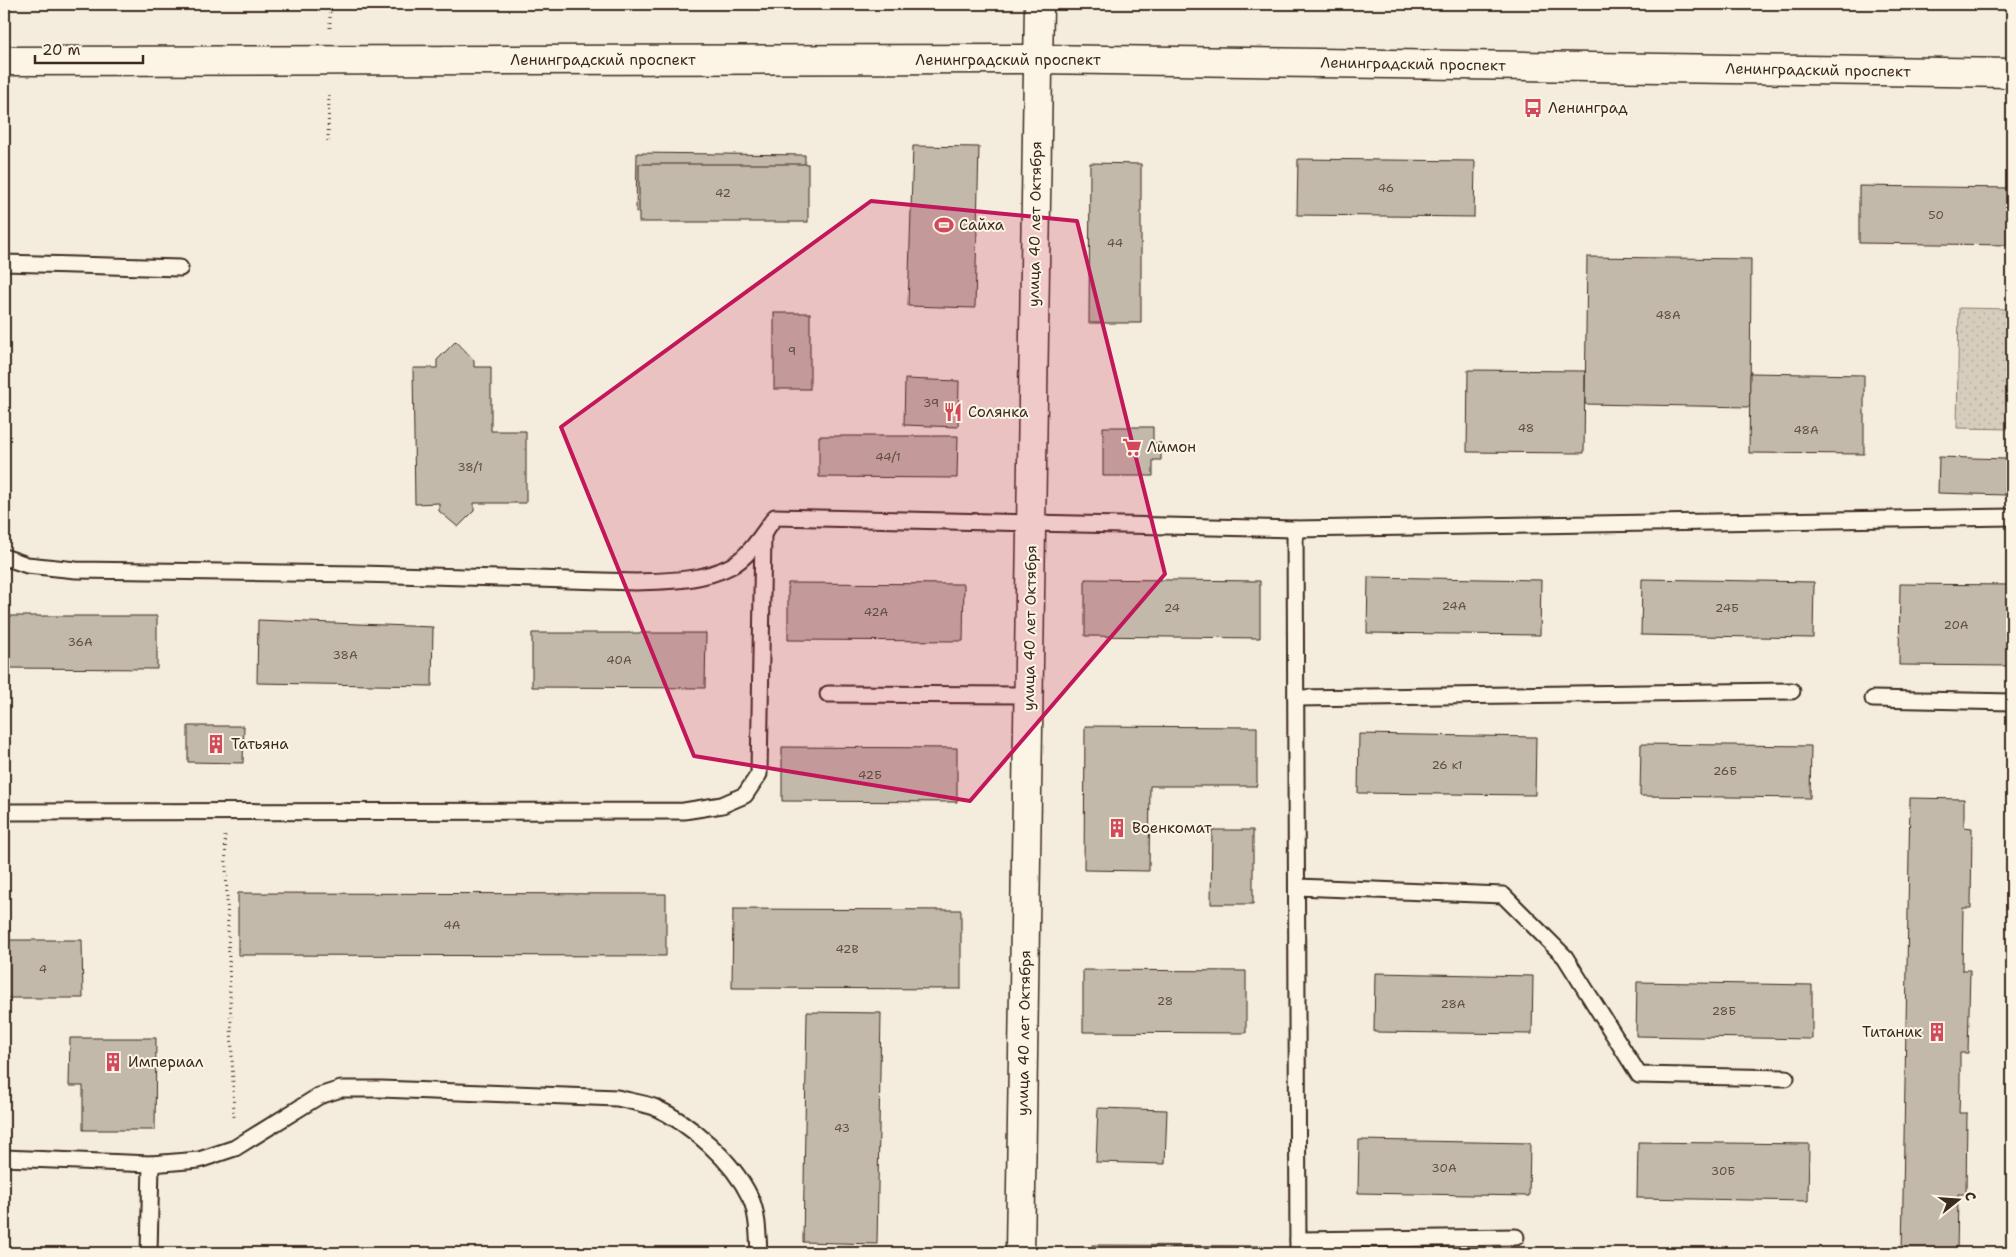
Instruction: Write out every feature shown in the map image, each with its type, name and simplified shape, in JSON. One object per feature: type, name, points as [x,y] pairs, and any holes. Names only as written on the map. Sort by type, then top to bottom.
[{"type":"main road","name":"улица 40 лет Октября","points":[[1020,1253],[1039,4]]},
{"type":"main road","name":"Ленинградский проспект","points":[[4,61],[1038,59],[2012,73]]},
{"type":"lane","points":[[4,263],[180,268]]},
{"type":"lane","points":[[4,557],[27,565],[76,570],[361,574],[644,582],[671,581],[704,576],[732,566],[763,534],[775,517],[1295,529],[2012,517]]},
{"type":"lane","points":[[1295,529],[1298,1246],[1516,1236]]},
{"type":"lane","points":[[4,812],[684,811],[722,805],[745,794],[759,774],[763,534]]},
{"type":"lane","points":[[1296,698],[1792,691]]},
{"type":"lane","points":[[828,694],[1029,695]]},
{"type":"lane","points":[[1873,699],[2012,702]]},
{"type":"lane","points":[[1297,887],[1503,895],[1566,957],[1638,1075],[1786,1078]]},
{"type":"lane","points":[[4,1158],[151,1164],[199,1160],[235,1148],[319,1096],[341,1089],[616,1098],[653,1107],[675,1119],[705,1141],[733,1169],[751,1198],[758,1231],[759,1253]]},
{"type":"lane","points":[[149,1253],[151,1164]]},
{"type":"path","points":[[1751,4],[1751,12]]},
{"type":"path","points":[[224,812],[235,1148]]},
{"type":"highlighted area","points":[[871,201],[1077,221],[1165,574],[970,801],[694,756],[561,427]]},
{"type":"shaded area","points":[[1959,308],[2012,309],[2012,429],[1957,428]]},
{"type":"building","points":[[913,146],[979,147],[975,308],[908,306]]},
{"type":"building","points":[[637,153],[805,155],[804,215],[636,212]]},
{"type":"building","points":[[1298,159],[1475,161],[1474,217],[1297,215]]},
{"type":"building","points":[[1090,163],[1141,164],[1141,323],[1089,323]]},
{"type":"building","points":[[639,164],[808,164],[808,222],[639,222]]},
{"type":"building","points":[[1859,186],[2012,188],[2012,245],[1859,243]]},
{"type":"building","points":[[1587,257],[1751,259],[1750,407],[1585,404]]},
{"type":"building","points":[[774,313],[810,313],[810,389],[774,389]]},
{"type":"building","points":[[456,341],[474,360],[474,367],[491,367],[491,431],[526,431],[526,503],[474,503],[474,511],[458,527],[439,511],[439,503],[415,504],[413,368],[437,368],[437,360]]},
{"type":"building","points":[[1468,370],[1585,371],[1584,453],[1467,452]]},
{"type":"building","points":[[1750,373],[1864,375],[1864,454],[1749,453]]},
{"type":"building","points":[[905,379],[959,381],[958,427],[904,425]]},
{"type":"building","name":"Лимон","points":[[1103,427],[1153,427],[1153,443],[1161,443],[1161,460],[1153,460],[1153,476],[1103,476]]},
{"type":"building","points":[[819,436],[958,436],[957,478],[819,477]]},
{"type":"building","points":[[1939,457],[2006,459],[2005,495],[1938,493]]},
{"type":"building","points":[[1368,577],[1541,580],[1540,635],[1367,633]]},
{"type":"building","points":[[1085,579],[1260,581],[1260,638],[1085,636]]},
{"type":"building","points":[[1642,579],[1814,582],[1813,638],[1641,635]]},
{"type":"building","points":[[788,583],[964,584],[963,641],[788,640]]},
{"type":"building","points":[[1900,584],[2012,585],[2012,666],[1899,665]]},
{"type":"building","points":[[4,616],[157,616],[157,669],[4,668]]},
{"type":"building","points":[[258,620],[433,627],[432,686],[257,683]]},
{"type":"building","points":[[532,633],[706,633],[705,688],[532,687]]},
{"type":"building","name":"Татьяна","points":[[188,726],[244,726],[243,763],[188,762]]},
{"type":"building","name":"Военкомат","points":[[1085,726],[1257,727],[1257,786],[1150,786],[1149,871],[1084,870]]},
{"type":"building","points":[[1359,734],[1536,737],[1535,795],[1358,793]]},
{"type":"building","points":[[1641,744],[1811,746],[1810,798],[1640,796]]},
{"type":"building","points":[[782,747],[957,748],[957,802],[782,801]]},
{"type":"building","name":"Титаник","points":[[1910,798],[1964,799],[1964,827],[1972,828],[1971,908],[1963,908],[1962,970],[1970,970],[1968,1053],[1960,1053],[1959,1113],[1967,1113],[1966,1194],[1958,1194],[1957,1253],[1902,1253]]},
{"type":"building","points":[[1212,830],[1253,830],[1253,904],[1211,904]]},
{"type":"building","points":[[238,893],[666,894],[666,956],[238,955]]},
{"type":"building","points":[[733,909],[961,910],[961,989],[732,988]]},
{"type":"building","points":[[4,940],[82,940],[83,998],[4,998]]},
{"type":"building","points":[[1083,970],[1246,971],[1246,1033],[1083,1032]]},
{"type":"building","points":[[1375,973],[1533,976],[1532,1034],[1374,1032]]},
{"type":"building","points":[[1637,982],[1812,985],[1812,1039],[1636,1036]]},
{"type":"building","points":[[807,1012],[881,1013],[877,1244],[803,1242]]},
{"type":"building","name":"Империал","points":[[70,1038],[156,1038],[155,1130],[83,1130],[83,1086],[69,1086]]},
{"type":"building","points":[[1098,1108],[1167,1110],[1165,1164],[1096,1162]]},
{"type":"building","points":[[1359,1140],[1530,1143],[1529,1196],[1358,1193]]},
{"type":"building","points":[[1638,1142],[1809,1144],[1808,1201],[1637,1198]]},
{"type":"building","points":[[1092,1245],[1263,1246],[1263,1253],[1092,1253]]},
{"type":"building","points":[[4,1248],[72,1249],[72,1253],[4,1253]]},
{"type":"place","name":"Ленинград","points":[[1533,108]]},
{"type":"place","name":"Сайха","points":[[944,225]]},
{"type":"place","name":"Солянка","points":[[953,412]]},
{"type":"place","name":"Лимон","points":[[1132,447]]},
{"type":"place","name":"Татьяна","points":[[216,744]]},
{"type":"place","name":"Военкомат","points":[[1117,828]]},
{"type":"place","name":"Титаник","points":[[1937,1032]]},
{"type":"place","name":"Империал","points":[[113,1062]]}]
